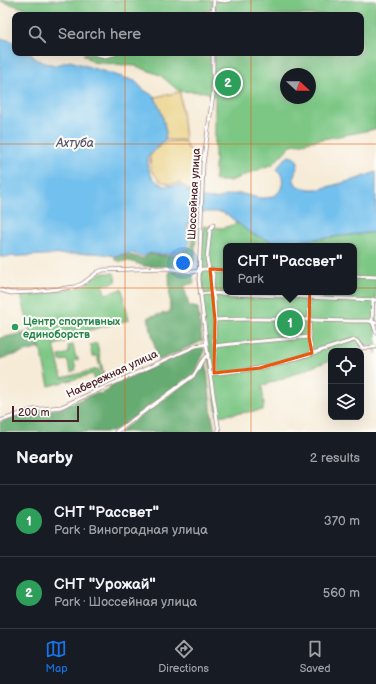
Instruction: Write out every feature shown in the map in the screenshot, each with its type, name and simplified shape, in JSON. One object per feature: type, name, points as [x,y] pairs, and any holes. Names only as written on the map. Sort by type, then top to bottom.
[{"type":"street","points":[[214,0],[214,12]]},
{"type":"street","points":[[217,0],[230,0]]},
{"type":"street","name":"Шоссейная улица","points":[[213,56],[213,95],[203,159],[200,283],[219,432]]},
{"type":"street","points":[[213,225],[210,230],[207,259],[212,274],[212,294],[214,298],[215,320],[212,374],[260,368],[282,363],[354,340],[357,341],[362,348],[376,347]]},
{"type":"street","points":[[0,290],[10,292],[33,292],[74,287],[81,285],[103,270],[166,268],[192,272],[203,269],[223,270]]},
{"type":"street","points":[[357,276],[376,277]]},
{"type":"street","points":[[201,294],[223,294]]},
{"type":"street","points":[[245,295],[374,300],[372,315],[376,332]]},
{"type":"street","points":[[310,297],[308,337],[312,353]]},
{"type":"street","points":[[215,320],[267,319],[375,323]]},
{"type":"street","points":[[214,346],[308,337]]},
{"type":"street","name":"Набережная улица","points":[[0,421],[32,410],[61,407],[196,346],[207,344]]},
{"type":"street","points":[[116,432],[193,376],[204,357],[208,355]]},
{"type":"highlighted area","points":[[210,269],[310,275],[309,337],[312,353],[260,368],[214,373],[215,320]]},
{"type":"green space","points":[[212,0],[212,8],[204,12],[38,12],[0,1]]},
{"type":"green space","points":[[215,0],[376,0],[376,129],[291,145],[273,164],[230,181],[215,181],[215,97],[206,92],[179,91],[160,75],[136,66],[93,62],[86,56],[364,56],[364,12],[215,12]]},
{"type":"green space","points":[[238,223],[250,233],[284,242],[376,232],[376,354],[374,345],[358,348],[328,348],[328,361],[262,386],[264,404],[263,410],[217,416],[200,280],[203,226],[223,228]]},
{"type":"green space","points":[[192,232],[196,234],[195,259],[191,267],[143,266],[129,261],[115,260],[115,257],[123,255],[143,259],[149,254],[167,256],[176,254],[192,246]]},
{"type":"green space","points":[[169,271],[193,274],[194,283],[184,286],[189,306],[198,308],[202,341],[158,361],[148,317],[170,312]]},
{"type":"green space","points":[[100,273],[114,273],[116,282],[103,285],[105,294],[122,289],[129,320],[71,335],[65,342],[54,345],[62,378],[98,369],[102,382],[97,385],[97,389],[93,374],[49,386],[39,343],[33,344],[21,295],[76,288],[83,286]]},
{"type":"green space","points":[[30,332],[33,344],[39,343],[40,348],[0,359],[0,338]]},
{"type":"green space","points":[[97,343],[104,382],[97,356],[92,356],[92,349],[90,345]]},
{"type":"green space","points":[[73,345],[76,358],[78,357],[78,360],[74,361],[76,370],[71,372],[67,360],[60,361],[59,356],[69,353],[68,346]]},
{"type":"green space","points":[[199,346],[203,347],[204,353],[194,374],[113,432],[0,432],[0,422],[32,411],[59,409],[96,393],[100,394],[109,390],[110,386]]},
{"type":"green space","points":[[204,359],[206,359],[215,432],[119,432],[194,377]]},
{"type":"sand","points":[[180,92],[185,140],[165,140],[164,123],[155,97]]},
{"type":"sand","points":[[178,141],[185,142],[187,148],[197,152],[195,194],[180,183],[170,184],[160,181],[151,170],[150,156],[163,143]]},
{"type":"sand","points":[[198,213],[197,235],[190,231],[189,227],[191,216]]},
{"type":"water","name":"Ахтуба","points":[[0,38],[12,41],[12,56],[33,56],[35,59],[45,63],[56,65],[70,61],[135,81],[144,90],[155,97],[162,114],[166,132],[165,140],[148,156],[148,168],[152,177],[164,186],[180,185],[197,196],[208,199],[235,194],[248,195],[258,198],[268,198],[276,195],[281,189],[282,177],[277,170],[279,165],[289,156],[298,162],[294,178],[297,186],[309,189],[320,189],[376,172],[376,232],[290,242],[273,242],[250,233],[229,216],[221,212],[198,212],[190,216],[187,227],[189,231],[189,246],[175,253],[149,253],[143,257],[132,253],[114,256],[93,253],[0,257]]},
{"type":"place","name":"СНТ \"Урожай\"","points":[[228,83]]},
{"type":"place","name":"СНТ \"Рассвет\"","points":[[290,323]]},
{"type":"place","name":"Центр спортивных единоборств","points":[[15,327]]}]
